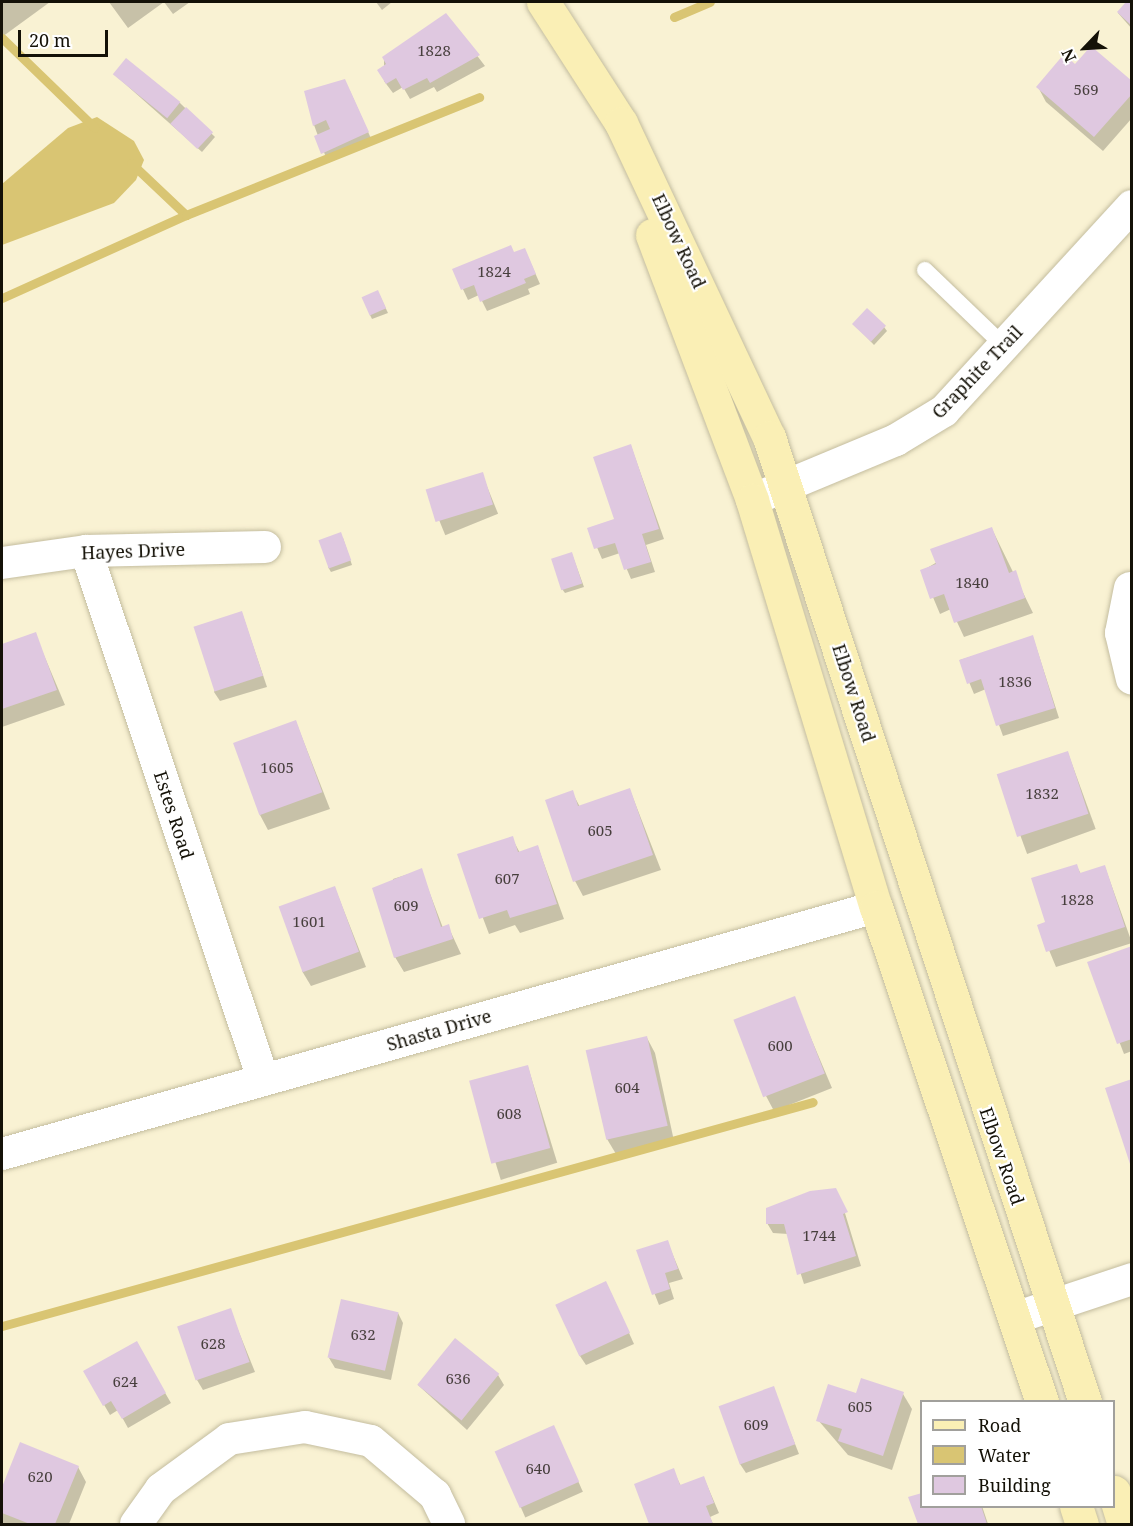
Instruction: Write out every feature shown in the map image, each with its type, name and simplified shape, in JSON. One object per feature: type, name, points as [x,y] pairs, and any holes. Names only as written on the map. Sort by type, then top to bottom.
[{"type":"main road","name":"Elbow Road","points":[[547,8],[587,64],[660,201],[789,486],[984,1104],[1054,1304],[1085,1400]]},
{"type":"main road","name":"Elbow Road","points":[[547,8],[573,74],[683,305],[752,500],[876,907],[1042,1400]]},
{"type":"main road","points":[[1115,1498],[1124,1524]]},
{"type":"main road","points":[[1077,1508],[1082,1524]]},
{"type":"street","name":"Graphite Trail","points":[[752,500],[922,427],[1004,346],[1131,206]]},
{"type":"street","name":"Hayes Drive","points":[[2,563],[86,551],[265,547]]},
{"type":"street","name":"Estes Road","points":[[86,551],[262,1079]]},
{"type":"street","points":[[1130,588],[1121,633],[1131,679]]},
{"type":"street","name":"Shasta Drive","points":[[2,1154],[876,907]]},
{"type":"street","points":[[1015,1318],[1131,1279]]},
{"type":"street","points":[[136,1524],[161,1489],[229,1439],[304,1427],[371,1441],[435,1495],[449,1524]]},
{"type":"lane","points":[[924,270],[1004,346]]},
{"type":"water","points":[[97,117],[134,141],[144,160],[136,180],[114,203],[2,245],[2,184],[68,128]]},
{"type":"building","points":[[1126,2],[1132,2],[1132,26],[1117,12]]},
{"type":"building","points":[[446,13],[480,55],[430,83],[427,78],[403,90],[396,78],[386,84],[377,70],[386,64],[382,57]]},
{"type":"building","points":[[1091,46],[1132,81],[1132,94],[1094,137],[1036,87],[1064,54],[1075,64]]},
{"type":"building","points":[[126,58],[180,102],[167,118],[113,74]]},
{"type":"building","points":[[345,79],[369,132],[321,154],[314,136],[330,129],[326,120],[313,126],[304,91]]},
{"type":"building","points":[[186,107],[213,132],[197,149],[170,124]]},
{"type":"building","points":[[511,245],[514,252],[525,248],[536,274],[524,279],[526,283],[480,302],[474,285],[461,290],[452,269]]},
{"type":"building","points":[[378,290],[386,308],[370,316],[362,297]]},
{"type":"building","points":[[867,308],[886,326],[871,342],[852,324]]},
{"type":"building","points":[[631,444],[659,529],[642,534],[651,562],[624,570],[615,543],[594,549],[587,528],[614,519],[593,457]]},
{"type":"building","points":[[483,472],[493,505],[436,522],[426,490]]},
{"type":"building","points":[[992,527],[1009,573],[1016,570],[1025,598],[954,623],[944,594],[930,599],[920,570],[936,564],[930,549]]},
{"type":"building","points":[[341,532],[351,560],[329,568],[318,540]]},
{"type":"building","points":[[572,552],[582,583],[561,590],[551,559]]},
{"type":"building","points":[[242,611],[263,676],[215,691],[193,627]]},
{"type":"building","points":[[36,632],[57,690],[2,709],[2,644]]},
{"type":"building","points":[[1033,635],[1055,708],[996,726],[981,679],[967,684],[959,660]]},
{"type":"building","points":[[296,720],[322,792],[259,815],[233,743]]},
{"type":"building","points":[[1068,751],[1088,814],[1017,837],[997,774]]},
{"type":"building","points":[[630,788],[653,855],[573,882],[545,800],[573,790],[578,806]]},
{"type":"building","points":[[513,836],[518,852],[538,845],[557,904],[510,918],[507,910],[479,919],[457,854]]},
{"type":"building","points":[[1077,864],[1080,873],[1105,865],[1125,927],[1046,952],[1037,925],[1045,922],[1031,878]]},
{"type":"building","points":[[422,868],[441,927],[449,924],[453,939],[394,958],[372,888]]},
{"type":"building","points":[[335,886],[359,952],[303,972],[279,907]]},
{"type":"building","points":[[1132,946],[1132,1039],[1117,1044],[1087,962]]},
{"type":"building","points":[[795,996],[825,1073],[763,1097],[733,1020]]},
{"type":"building","points":[[647,1036],[668,1126],[606,1140],[586,1050]]},
{"type":"building","points":[[528,1065],[550,1148],[491,1164],[469,1081]]},
{"type":"building","points":[[1132,1079],[1132,1167],[1131,1167],[1105,1088]]},
{"type":"building","points":[[836,1188],[848,1212],[843,1214],[856,1256],[797,1275],[784,1224],[766,1224],[766,1208],[810,1191]]},
{"type":"building","points":[[668,1240],[678,1269],[665,1273],[670,1289],[652,1295],[636,1250]]},
{"type":"building","points":[[606,1281],[630,1333],[579,1356],[555,1305]]},
{"type":"building","points":[[341,1299],[398,1312],[385,1371],[328,1357]]},
{"type":"building","points":[[231,1308],[250,1362],[196,1380],[177,1327]]},
{"type":"building","points":[[455,1338],[499,1374],[462,1421],[417,1385]]},
{"type":"building","points":[[137,1341],[166,1393],[122,1419],[111,1401],[103,1406],[83,1371]]},
{"type":"building","points":[[861,1378],[904,1392],[883,1456],[838,1441],[842,1429],[816,1421],[828,1384],[856,1393]]},
{"type":"building","points":[[774,1386],[795,1444],[740,1464],[719,1406]]},
{"type":"building","points":[[554,1425],[579,1482],[520,1508],[495,1451]]},
{"type":"building","points":[[20,1442],[79,1466],[55,1524],[30,1524],[2,1513],[2,1487]]},
{"type":"building","points":[[674,1468],[680,1485],[704,1476],[714,1503],[706,1506],[713,1524],[649,1524],[634,1484]]},
{"type":"building","points":[[920,1494],[920,1508],[982,1508],[987,1524],[918,1524],[908,1497]]},
{"type":"waterway","points":[[674,17],[710,2]]},
{"type":"waterway","points":[[2,38],[95,128]]},
{"type":"waterway","points":[[2,298],[186,215],[479,97]]},
{"type":"waterway","points":[[131,163],[186,215]]},
{"type":"waterway","points":[[2,1326],[813,1102]]}]
